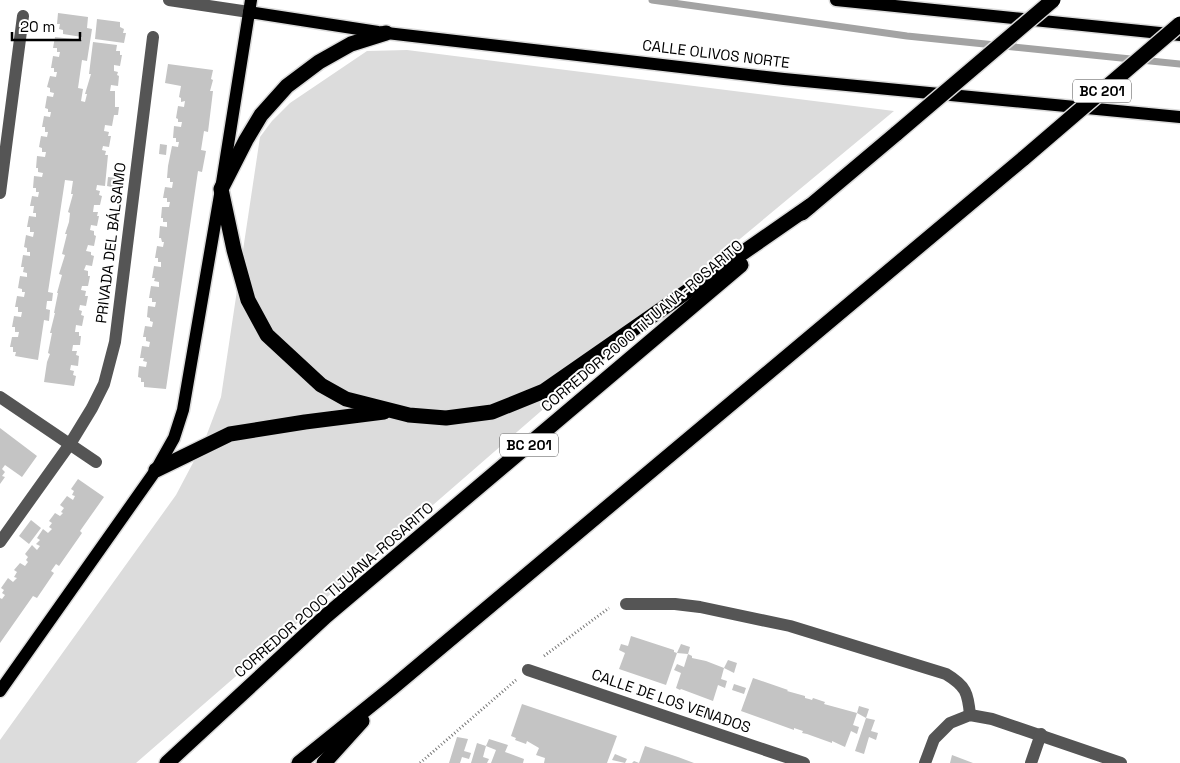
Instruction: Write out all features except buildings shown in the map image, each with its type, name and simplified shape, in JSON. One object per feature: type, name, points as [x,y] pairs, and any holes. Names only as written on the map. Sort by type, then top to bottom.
[{"type":"highway","name":"CORREDOR 2000 TIJUANA-ROSARITO","points":[[167,763],[334,610],[1053,0]]},
{"type":"highway","name":"BC 201","points":[[299,763],[392,688],[1024,158],[1180,24]]},
{"type":"highway","points":[[386,33],[350,44],[319,62],[287,86],[262,115],[246,140],[221,189],[234,250],[248,300],[268,335],[321,385],[346,399],[390,411],[446,418],[492,412],[544,391],[810,206]]},
{"type":"highway","points":[[156,470],[230,434],[390,411]]},
{"type":"highway","points":[[324,763],[392,688]]},
{"type":"main road","points":[[836,0],[1180,35]]},
{"type":"main road","name":"CALLE OLIVOS NORTE","points":[[250,6],[386,33],[784,78],[1180,117]]},
{"type":"main road","points":[[0,691],[156,470],[174,438],[183,410],[250,6]]},
{"type":"street","points":[[169,0],[250,6]]},
{"type":"street","points":[[0,193],[23,16]]},
{"type":"street","name":"PRIVADA DEL BÁLSAMO","points":[[0,542],[70,444],[104,384],[115,342],[154,37]]},
{"type":"street","points":[[0,398],[96,462]]},
{"type":"street","points":[[626,604],[700,606],[790,626],[946,674],[960,682],[969,696],[970,715]]},
{"type":"street","name":"CALLE DE LOS VENADOS","points":[[528,670],[804,763]]},
{"type":"street","points":[[925,763],[934,740],[950,723],[970,715],[992,718],[1122,763]]},
{"type":"street","points":[[1031,763],[1041,734]]},
{"type":"shaded area","points":[[407,50],[894,111],[723,253],[136,763],[0,763],[0,740],[176,495],[204,442],[221,397],[260,137],[272,121],[290,103],[367,51]]},
{"type":"waterway","points":[[652,0],[907,36],[1180,64]]}]
